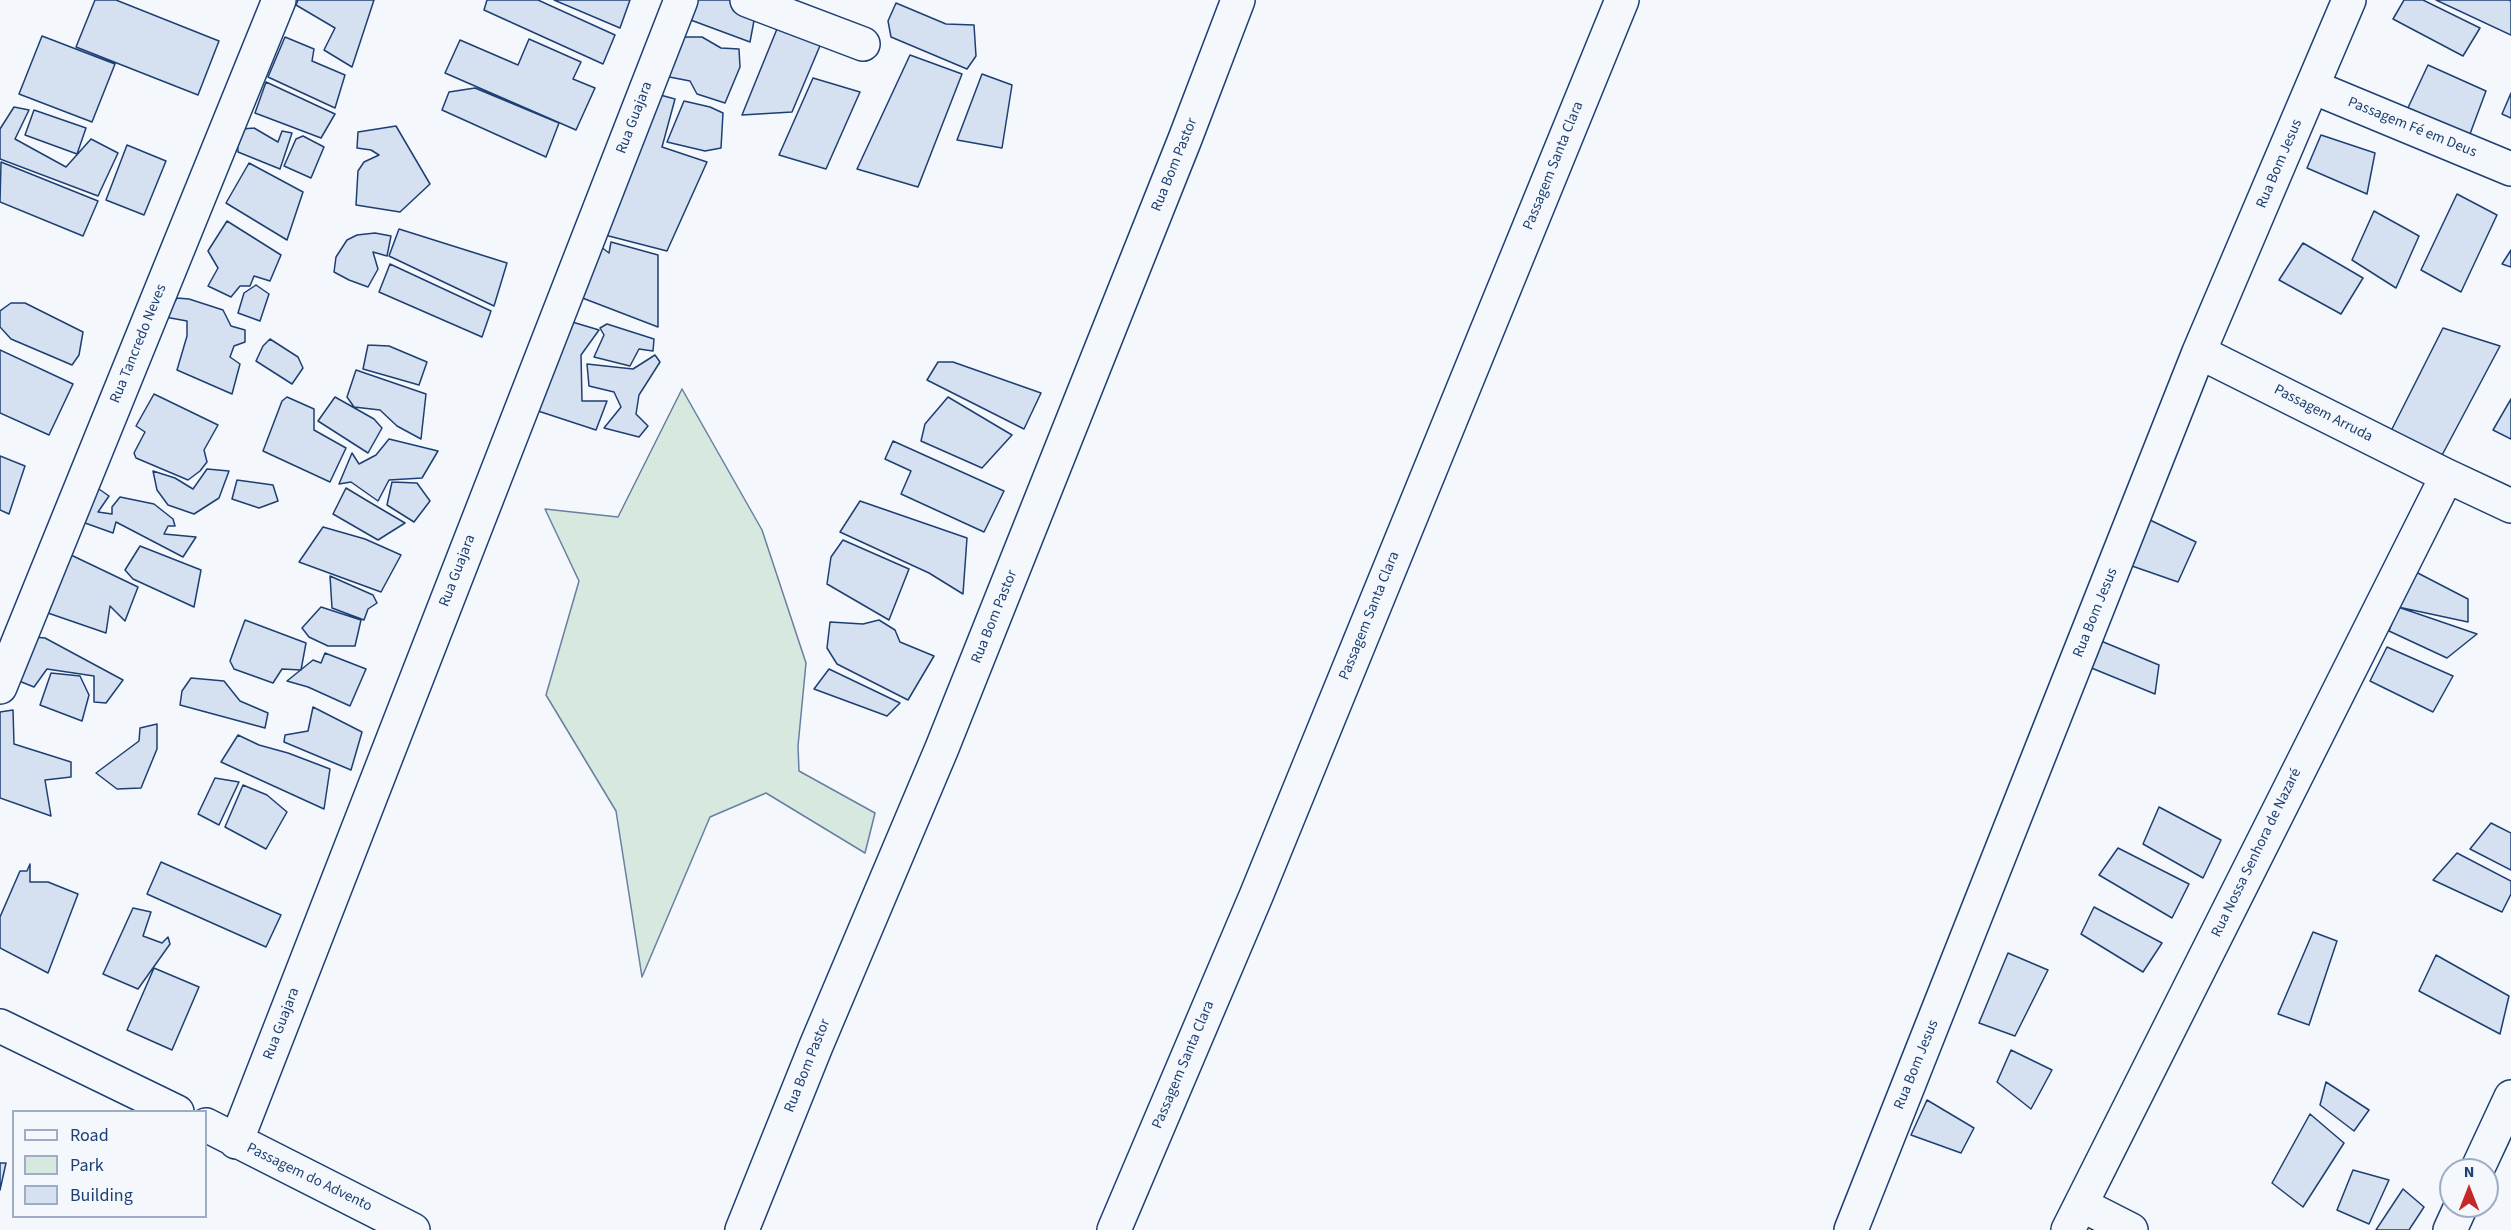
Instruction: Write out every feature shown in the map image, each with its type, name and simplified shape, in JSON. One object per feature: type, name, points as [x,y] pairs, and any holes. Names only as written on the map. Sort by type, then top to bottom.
[{"type":"street","name":"Rua Tancredo Neves","points":[[0,687],[279,0]]},
{"type":"street","name":"Rua Guajara","points":[[236,1142],[681,0]]},
{"type":"street","points":[[747,0],[863,44]]},
{"type":"street","name":"Rua Bom Pastor","points":[[742,1230],[816,1046],[946,737],[1181,151],[1238,0]]},
{"type":"street","name":"Passagem Santa Clara","points":[[1114,1230],[1256,896],[1622,0]]},
{"type":"street","name":"Rua Bom Jesus","points":[[1851,1230],[2199,352],[2349,0]]},
{"type":"street","name":"Passagem Fé em Deus","points":[[2313,87],[2511,169]]},
{"type":"street","name":"Passagem Arruda","points":[[2199,352],[2446,476],[2511,506]]},
{"type":"street","name":"Rua Nossa Senhora de Nazaré","points":[[2075,1218],[2446,476]]},
{"type":"street","points":[[0,1026],[173,1110]]},
{"type":"street","points":[[2483,1158],[2511,1097]]},
{"type":"street","name":"Passagem do Advento","points":[[207,1126],[412,1230]]},
{"type":"street","points":[[2075,1218],[2131,1230]]},
{"type":"green space","points":[[682,389],[762,530],[806,663],[798,746],[799,771],[875,813],[865,853],[766,793],[710,817],[642,977],[616,811],[546,695],[579,581],[545,509],[618,517]]},
{"type":"building","points":[[95,0],[116,0],[219,41],[198,95],[76,47]]},
{"type":"building","points":[[298,0],[374,0],[352,67],[324,50],[335,28],[296,5]]},
{"type":"building","points":[[487,0],[538,0],[615,35],[603,64],[484,10]]},
{"type":"building","points":[[554,0],[630,0],[620,28]]},
{"type":"building","points":[[695,0],[729,0],[756,10],[750,42],[688,19]]},
{"type":"building","points":[[2404,0],[2423,0],[2480,28],[2463,56],[2393,19]]},
{"type":"building","points":[[2436,0],[2509,0],[2511,1],[2511,35]]},
{"type":"building","points":[[896,3],[946,24],[974,25],[976,56],[967,69],[891,37],[888,21]]},
{"type":"building","points":[[779,24],[822,41],[792,112],[742,115]]},
{"type":"building","points":[[42,36],[115,64],[92,122],[19,94]]},
{"type":"building","points":[[285,37],[314,49],[312,61],[345,75],[335,108],[268,77]]},
{"type":"building","points":[[673,37],[702,37],[721,48],[739,49],[740,67],[725,103],[697,94],[690,81],[659,75]]},
{"type":"building","points":[[529,39],[581,62],[573,79],[595,88],[576,130],[445,73],[460,40],[518,65]]},
{"type":"building","points":[[910,55],[962,74],[918,187],[857,169]]},
{"type":"building","points":[[2428,65],[2486,91],[2467,142],[2406,112]]},
{"type":"building","points":[[982,74],[1012,85],[1002,148],[957,140]]},
{"type":"building","points":[[813,78],[860,92],[826,169],[779,155]]},
{"type":"building","points":[[266,82],[335,114],[321,138],[255,113]]},
{"type":"building","points":[[475,88],[559,123],[546,157],[442,110],[449,92]]},
{"type":"building","points":[[653,93],[675,99],[662,147],[707,162],[667,251],[601,234]]},
{"type":"building","points":[[2511,93],[2511,118],[2502,114]]},
{"type":"building","points":[[684,101],[710,107],[723,113],[721,148],[705,151],[667,142]]},
{"type":"building","points":[[14,107],[29,110],[15,139],[66,167],[91,139],[118,153],[98,196],[0,159],[0,129]]},
{"type":"building","points":[[34,110],[86,128],[77,154],[25,135]]},
{"type":"building","points":[[396,126],[430,184],[400,212],[356,205],[358,171],[364,162],[379,155],[371,150],[357,148],[358,132]]},
{"type":"building","points":[[254,128],[278,142],[282,131],[292,133],[280,169],[238,152],[237,137],[242,129]]},
{"type":"building","points":[[2321,135],[2375,153],[2367,194],[2307,168]]},
{"type":"building","points":[[303,136],[324,147],[311,178],[284,166],[296,139]]},
{"type":"building","points":[[127,145],[166,161],[144,215],[106,200]]},
{"type":"building","points":[[1,162],[98,201],[83,236],[0,202]]},
{"type":"building","points":[[249,163],[303,192],[287,240],[226,203]]},
{"type":"building","points":[[2457,194],[2497,215],[2461,292],[2421,270]]},
{"type":"building","points":[[2374,211],[2419,236],[2396,288],[2352,260]]},
{"type":"building","points":[[227,221],[281,255],[270,281],[254,276],[250,286],[240,286],[231,297],[208,286],[218,268],[208,251]]},
{"type":"building","points":[[399,229],[507,263],[494,306],[389,256]]},
{"type":"building","points":[[375,233],[391,236],[387,256],[373,252],[378,269],[368,287],[334,272],[336,257],[347,240],[357,235]]},
{"type":"building","points":[[611,242],[658,255],[658,327],[572,294],[596,243],[609,253]]},
{"type":"building","points":[[2303,243],[2363,278],[2341,314],[2279,280]]},
{"type":"building","points":[[2511,250],[2511,267],[2502,264]]},
{"type":"building","points":[[390,264],[491,311],[482,337],[379,292]]},
{"type":"building","points":[[256,285],[269,294],[260,321],[238,313],[244,293]]},
{"type":"building","points":[[177,298],[189,299],[223,310],[231,326],[245,330],[245,342],[234,346],[230,357],[240,364],[232,394],[177,370],[187,336],[187,321],[165,317]]},
{"type":"building","points":[[11,303],[25,303],[83,332],[79,355],[72,365],[11,339],[0,327],[0,311]]},
{"type":"building","points":[[569,321],[599,330],[581,355],[582,401],[607,401],[596,430],[535,410]]},
{"type":"building","points":[[607,324],[654,339],[653,351],[639,349],[630,366],[594,357],[604,335],[600,328]]},
{"type":"building","points":[[2443,328],[2500,346],[2440,459],[2391,431]]},
{"type":"building","points":[[270,339],[298,357],[303,368],[292,384],[256,361],[263,346]]},
{"type":"building","points":[[368,345],[389,346],[427,362],[419,385],[363,369]]},
{"type":"building","points":[[0,350],[73,384],[49,435],[0,413]]},
{"type":"building","points":[[655,355],[660,362],[639,395],[636,414],[648,426],[639,437],[604,428],[621,407],[614,392],[589,386],[587,364],[633,369]]},
{"type":"building","points":[[938,362],[953,362],[1041,393],[1024,429],[927,380]]},
{"type":"building","points":[[356,370],[426,394],[421,439],[397,426],[380,410],[354,407],[347,397]]},
{"type":"building","points":[[154,394],[218,425],[204,450],[207,462],[188,480],[136,458],[134,453],[145,432],[136,426]]},
{"type":"building","points":[[287,397],[314,409],[314,430],[346,448],[330,482],[263,451],[282,401]]},
{"type":"building","points":[[335,397],[374,419],[382,428],[368,453],[318,421]]},
{"type":"building","points":[[948,397],[1012,435],[982,468],[921,441],[925,424]]},
{"type":"building","points":[[2511,399],[2511,439],[2493,430]]},
{"type":"building","points":[[389,439],[438,451],[422,478],[389,480],[378,501],[351,482],[339,484],[352,453],[359,464],[376,455]]},
{"type":"building","points":[[893,441],[1004,491],[984,532],[901,494],[911,471],[885,459]]},
{"type":"building","points":[[0,456],[25,466],[9,514],[0,510]]},
{"type":"building","points":[[207,469],[229,471],[219,498],[194,514],[168,505],[157,490],[153,471],[175,478],[193,489]]},
{"type":"building","points":[[237,480],[273,485],[278,501],[259,508],[232,499]]},
{"type":"building","points":[[392,482],[417,483],[430,501],[414,522],[387,505]]},
{"type":"building","points":[[96,487],[109,496],[98,512],[112,514],[112,507],[120,497],[154,504],[173,519],[175,526],[168,526],[164,534],[196,537],[183,557],[116,522],[113,533],[85,523],[82,513]]},
{"type":"building","points":[[346,488],[405,523],[378,540],[333,514]]},
{"type":"building","points":[[860,501],[967,538],[963,594],[929,573],[840,532]]},
{"type":"building","points":[[2150,520],[2196,542],[2178,582],[2132,566]]},
{"type":"building","points":[[323,527],[365,539],[401,555],[381,592],[299,562]]},
{"type":"building","points":[[843,540],[909,569],[889,620],[827,584],[831,557]]},
{"type":"building","points":[[140,546],[201,570],[194,607],[133,579],[125,570]]},
{"type":"building","points":[[71,555],[138,587],[125,621],[110,606],[106,633],[45,612],[59,586],[50,582],[60,562]]},
{"type":"building","points":[[2412,570],[2468,599],[2468,622],[2398,607]]},
{"type":"building","points":[[330,576],[373,595],[377,603],[368,609],[364,620],[332,608]]},
{"type":"building","points":[[321,607],[361,620],[355,646],[328,646],[309,637],[302,628]]},
{"type":"building","points":[[2398,607],[2477,634],[2447,658],[2389,631]]},
{"type":"building","points":[[245,620],[306,643],[301,670],[282,669],[273,683],[234,669],[230,661]]},
{"type":"building","points":[[879,620],[895,630],[900,642],[934,656],[908,700],[837,664],[827,648],[830,622],[863,624]]},
{"type":"building","points":[[34,637],[45,638],[123,680],[106,703],[94,702],[94,676],[47,669],[34,687],[14,679]]},
{"type":"building","points":[[2101,641],[2159,665],[2155,694],[2089,667]]},
{"type":"building","points":[[2387,647],[2453,676],[2433,712],[2370,681]]},
{"type":"building","points":[[325,653],[366,669],[350,706],[308,687],[287,681],[313,660],[321,663]]},
{"type":"building","points":[[829,669],[900,703],[887,716],[814,689]]},
{"type":"building","points":[[51,673],[80,676],[89,695],[82,721],[40,705]]},
{"type":"building","points":[[191,678],[224,681],[240,701],[268,713],[265,728],[180,705],[182,691]]},
{"type":"building","points":[[313,707],[362,732],[351,770],[284,742],[285,735],[308,731]]},
{"type":"building","points":[[13,710],[14,744],[71,762],[71,777],[45,780],[51,816],[0,798],[0,712]]},
{"type":"building","points":[[157,724],[157,749],[141,788],[117,789],[96,773],[139,741],[140,728]]},
{"type":"building","points":[[238,735],[259,745],[330,769],[324,809],[221,762]]},
{"type":"building","points":[[215,778],[239,782],[219,825],[198,814]]},
{"type":"building","points":[[243,785],[267,795],[287,812],[266,849],[225,827]]},
{"type":"building","points":[[2159,807],[2221,840],[2203,878],[2143,844]]},
{"type":"building","points":[[2491,823],[2511,833],[2511,870],[2470,849]]},
{"type":"building","points":[[2118,848],[2189,884],[2172,918],[2099,875]]},
{"type":"building","points":[[2457,853],[2511,881],[2511,894],[2502,912],[2433,880]]},
{"type":"building","points":[[161,862],[281,915],[266,947],[147,894]]},
{"type":"building","points":[[30,864],[30,882],[48,882],[78,894],[48,973],[0,948],[0,917],[20,871],[27,871]]},
{"type":"building","points":[[2094,907],[2162,943],[2143,972],[2081,934]]},
{"type":"building","points":[[133,908],[151,912],[143,936],[162,943],[168,937],[170,944],[138,989],[103,974]]},
{"type":"building","points":[[2313,932],[2337,941],[2309,1025],[2278,1014]]},
{"type":"building","points":[[2008,953],[2048,970],[2015,1036],[1979,1023]]},
{"type":"building","points":[[2436,955],[2509,996],[2500,1034],[2419,991]]},
{"type":"building","points":[[154,968],[199,987],[172,1050],[127,1030]]},
{"type":"building","points":[[2011,1050],[2052,1070],[2031,1109],[1997,1082]]},
{"type":"building","points":[[2326,1082],[2369,1110],[2354,1131],[2320,1105]]},
{"type":"building","points":[[1927,1100],[1974,1128],[1961,1153],[1911,1135]]},
{"type":"building","points":[[2310,1114],[2344,1143],[2303,1207],[2272,1183]]},
{"type":"building","points":[[0,1163],[6,1163],[0,1190]]},
{"type":"building","points":[[2353,1170],[2389,1180],[2369,1224],[2337,1210]]},
{"type":"building","points":[[2403,1189],[2424,1207],[2409,1230],[2376,1230]]}]
